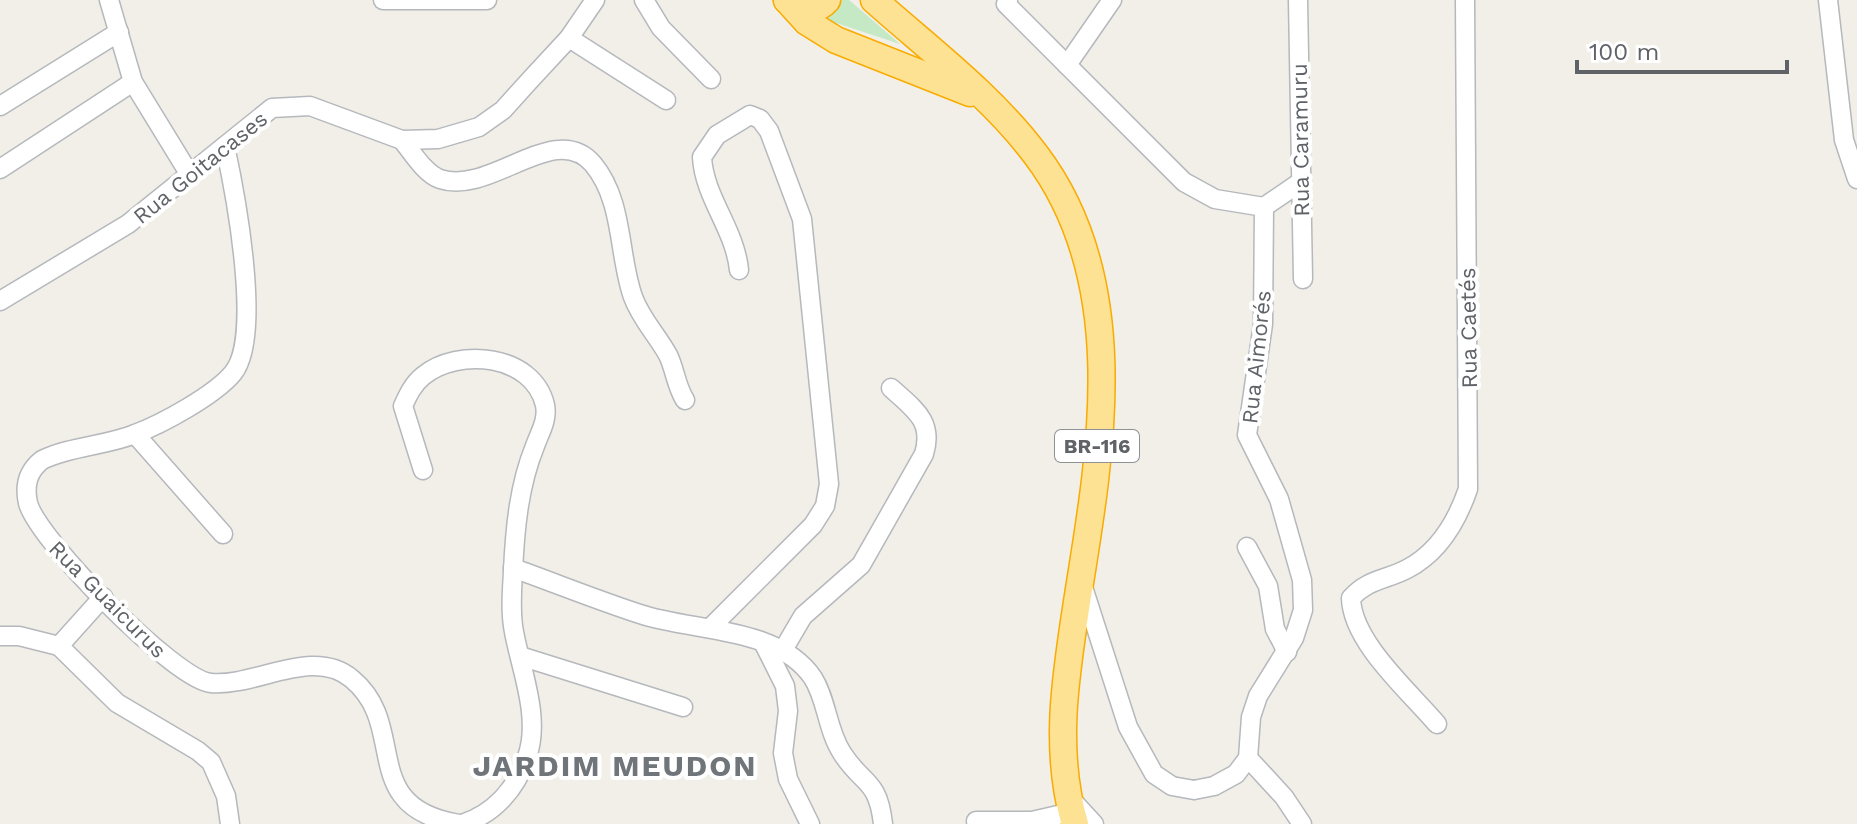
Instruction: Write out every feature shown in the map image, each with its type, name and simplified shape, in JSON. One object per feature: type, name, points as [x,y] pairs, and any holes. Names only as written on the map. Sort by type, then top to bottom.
[{"type":"highway","points":[[827,0],[820,7],[810,9],[787,0],[807,22],[836,40],[984,98]]},
{"type":"highway","name":"BR-116","points":[[874,0],[984,98],[1020,135],[1054,181],[1076,224],[1092,269],[1101,357],[1098,437],[1063,702],[1077,814]]},
{"type":"highway","points":[[898,0],[984,98]]},
{"type":"street","points":[[109,0],[133,82],[190,175]]},
{"type":"street","points":[[383,0],[487,0]]},
{"type":"street","name":"Rua Goitacases","points":[[0,301],[128,224],[261,115],[284,105],[310,106],[338,114],[402,140],[438,139],[479,127],[503,110],[569,38],[595,0]]},
{"type":"street","points":[[644,0],[661,28],[711,79]]},
{"type":"street","points":[[1067,65],[1112,0]]},
{"type":"street","name":"Rua Caramuru","points":[[1298,0],[1303,279]]},
{"type":"street","name":"Rua Caetés","points":[[1437,724],[1362,636],[1352,612],[1351,598],[1367,583],[1409,568],[1435,548],[1458,516],[1468,489],[1465,0]]},
{"type":"street","points":[[1828,0],[1844,140],[1857,179]]},
{"type":"street","points":[[1003,1],[1184,182],[1215,199],[1264,207],[1302,181]]},
{"type":"street","points":[[0,106],[119,32]]},
{"type":"street","points":[[569,38],[666,100]]},
{"type":"street","points":[[0,169],[133,82]]},
{"type":"street","points":[[711,627],[813,525],[825,506],[829,484],[802,219],[764,124],[750,115],[717,135],[702,157],[705,179],[734,242],[739,270]]},
{"type":"street","points":[[402,140],[432,175],[441,180],[495,174],[555,148],[569,147],[593,164],[617,217],[634,298],[667,352],[685,400]]},
{"type":"street","name":"Rua Guaicurus","points":[[225,146],[239,219],[245,350],[235,372],[219,387],[135,434],[56,453],[32,469],[26,484],[36,523],[103,597],[191,678],[210,683],[232,682],[320,666],[345,674],[366,694],[376,714],[399,792],[410,806],[424,816],[460,824],[483,817],[503,799],[528,755],[531,724],[511,606],[521,489],[546,417],[542,397],[520,371],[504,361],[491,359],[458,363],[424,375],[405,402],[403,412],[423,470]]},
{"type":"street","name":"Rua Aimorés","points":[[1248,758],[1251,717],[1258,696],[1287,652],[1303,610],[1302,580],[1279,499],[1247,435],[1263,324],[1264,207]]},
{"type":"street","points":[[774,648],[803,616],[861,565],[924,454],[929,437],[926,422],[891,388]]},
{"type":"street","points":[[135,434],[223,534]]},
{"type":"street","points":[[1247,547],[1268,586],[1275,629],[1287,652]]},
{"type":"street","points":[[513,568],[651,618],[746,635],[774,648],[812,678],[842,754],[874,787],[881,803],[883,824]]},
{"type":"street","points":[[1081,579],[1128,727],[1154,774],[1172,786],[1194,790],[1214,786],[1236,774],[1248,758],[1284,797],[1302,824]]},
{"type":"street","points":[[59,646],[103,597]]},
{"type":"street","points":[[0,636],[19,636],[59,646],[117,703],[198,751],[211,762],[224,788],[230,824]]},
{"type":"street","points":[[774,648],[785,686],[788,711],[783,753],[788,779],[810,824]]},
{"type":"street","points":[[520,656],[683,707]]},
{"type":"street","points":[[976,821],[1032,821],[1077,814]]},
{"type":"green space","points":[[833,0],[849,0],[900,44],[818,17]]},
{"type":"district","name":"JARDIM MEUDON","points":[[615,766]]}]
